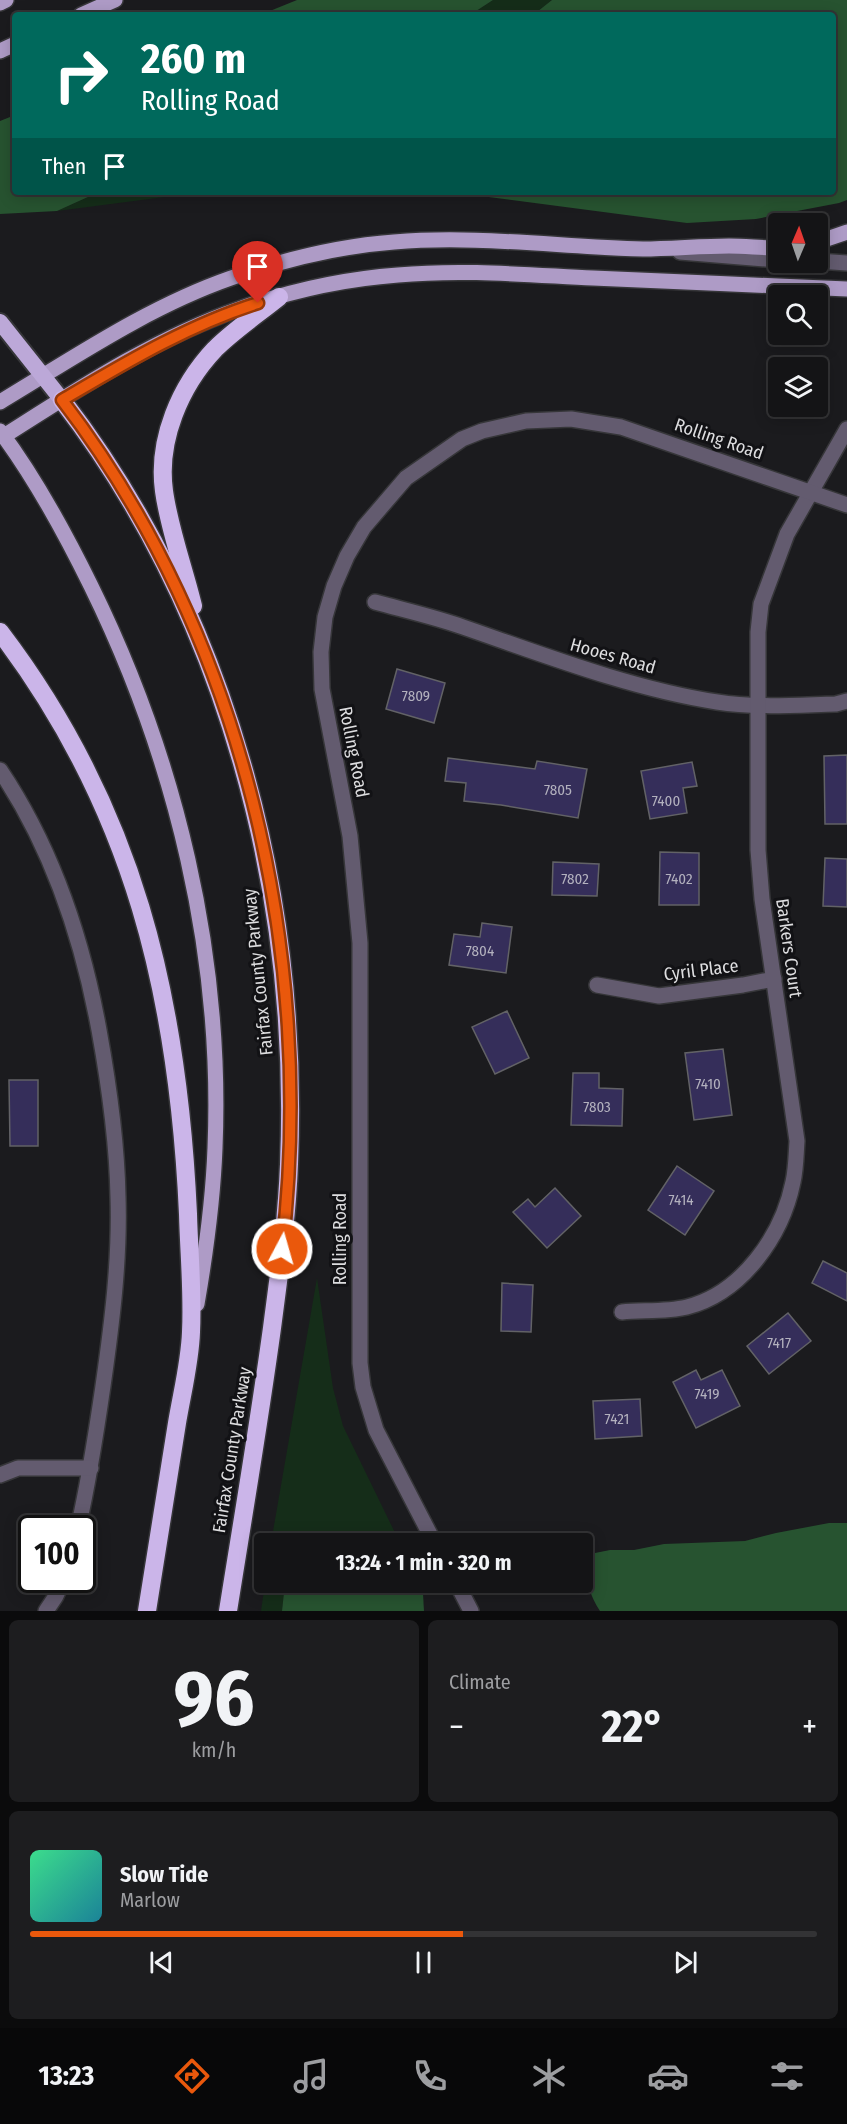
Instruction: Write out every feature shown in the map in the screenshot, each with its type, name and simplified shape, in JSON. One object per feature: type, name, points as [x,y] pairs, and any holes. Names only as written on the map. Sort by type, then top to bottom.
[{"type":"highway","points":[[209,666],[164,490],[163,459],[166,442],[178,406],[195,374],[217,348],[279,297]]},
{"type":"highway","name":"Fairfax County Parkway","points":[[0,322],[88,434],[139,517],[177,590],[209,666],[233,735],[263,849],[274,908],[289,1047],[289,1165],[284,1227],[266,1369],[228,1611]]},
{"type":"highway","points":[[0,632],[27,667],[87,771],[126,861],[145,917],[167,1015],[174,1058],[187,1194],[191,1333],[147,1611]]},
{"type":"main road","points":[[0,3],[6,0]]},
{"type":"main road","points":[[88,12],[115,0]]},
{"type":"main road","points":[[828,239],[847,232]]},
{"type":"main road","points":[[0,402],[112,334],[183,297],[250,272],[306,256],[383,243],[434,240],[644,249],[730,246],[768,248]]},
{"type":"main road","points":[[191,1333],[212,1203],[216,1097],[209,994],[191,877],[165,770],[148,720],[104,612],[60,526],[2,434],[172,338],[238,309],[279,297],[356,280],[441,273],[847,289]]},
{"type":"street","points":[[644,249],[768,259]]},
{"type":"street","points":[[828,261],[847,262]]},
{"type":"street","name":"Rolling Road","points":[[429,1533],[376,1430],[369,1411],[360,1363],[360,943],[350,836],[322,689],[321,652],[325,617],[334,586],[347,556],[364,527],[406,478],[462,439],[482,431],[526,420],[571,419],[621,427],[810,492]]},
{"type":"street","points":[[847,429],[810,492],[847,505]]},
{"type":"street","name":"Barkers Court","points":[[622,1312],[686,1307],[710,1297],[736,1279],[768,1244],[780,1223],[794,1181],[796,1141],[762,899],[758,850],[758,632],[761,604],[787,534],[810,492]]},
{"type":"street","name":"Hooes Road","points":[[375,602],[462,626],[566,663],[672,693],[718,702],[758,706],[836,704],[847,701]]},
{"type":"street","points":[[0,770],[43,843],[65,897],[90,988],[107,1075],[114,1138],[118,1196],[113,1316],[91,1468],[81,1515]]},
{"type":"street","name":"Cyril Place","points":[[597,985],[659,996],[743,985],[774,978]]},
{"type":"street","points":[[0,1475],[18,1468],[91,1468]]},
{"type":"street","points":[[46,1611],[57,1593]]},
{"type":"street","points":[[462,1593],[471,1611]]},
{"type":"green space","points":[[297,0],[493,0],[475,12],[267,12]]},
{"type":"green space","points":[[493,0],[552,0],[537,12],[475,12]]},
{"type":"green space","points":[[552,0],[847,0],[847,200],[787,213],[768,213],[768,217],[756,219],[687,223],[473,195],[836,195],[836,12],[537,12]]},
{"type":"green space","points":[[12,116],[12,195],[92,195],[57,211],[0,214],[0,121]]},
{"type":"green space","points":[[92,195],[180,195],[57,211]]},
{"type":"green space","points":[[317,1278],[333,1388],[343,1426],[395,1533],[273,1533]]},
{"type":"green space","points":[[829,1523],[847,1523],[847,1611],[600,1611],[593,1599],[591,1593],[593,1554],[595,1553],[610,1550],[634,1550],[664,1544],[745,1541]]},
{"type":"green space","points":[[264,1593],[284,1593],[282,1611],[261,1611]]},
{"type":"green space","points":[[284,1593],[423,1594],[424,1611],[282,1611]]},
{"type":"building","points":[[397,669],[445,683],[434,723],[386,709]]},
{"type":"building","points":[[847,755],[847,824],[825,824],[824,756]]},
{"type":"building","points":[[448,758],[535,769],[537,761],[587,769],[578,818],[464,801],[466,783],[445,781]]},
{"type":"building","points":[[692,762],[697,786],[683,788],[687,813],[650,819],[641,771]]},
{"type":"building","points":[[660,852],[699,853],[699,905],[659,905]]},
{"type":"building","points":[[825,858],[847,859],[847,907],[823,906]]},
{"type":"building","points":[[553,862],[599,864],[597,896],[552,895]]},
{"type":"building","points":[[482,923],[512,927],[506,973],[449,965],[454,934],[480,937]]},
{"type":"building","points":[[507,1011],[529,1058],[495,1074],[472,1027]]},
{"type":"building","points":[[723,1049],[732,1115],[694,1120],[685,1053]]},
{"type":"building","points":[[573,1073],[599,1073],[599,1088],[623,1089],[622,1126],[571,1125]]},
{"type":"building","points":[[9,1080],[38,1080],[38,1146],[10,1146]]},
{"type":"building","points":[[677,1166],[714,1191],[685,1235],[648,1210]]},
{"type":"building","points":[[555,1188],[581,1216],[547,1248],[513,1212],[528,1199],[535,1207]]},
{"type":"building","points":[[823,1261],[847,1273],[847,1301],[812,1283]]},
{"type":"building","points":[[502,1283],[533,1285],[531,1332],[501,1331]]},
{"type":"building","points":[[788,1313],[811,1341],[769,1374],[747,1346]]},
{"type":"building","points":[[696,1370],[701,1380],[722,1370],[740,1406],[696,1428],[673,1382]]},
{"type":"building","points":[[640,1399],[642,1436],[595,1439],[593,1401]]},
{"type":"route","points":[[258,303],[205,322],[172,338],[62,400],[113,472],[168,571],[209,666],[248,786],[274,908],[289,1036],[289,1165],[282,1249]]}]
